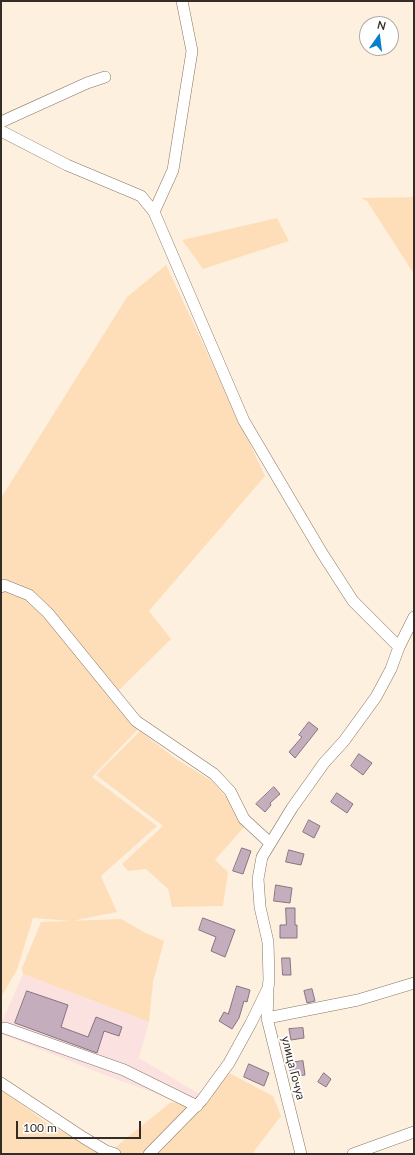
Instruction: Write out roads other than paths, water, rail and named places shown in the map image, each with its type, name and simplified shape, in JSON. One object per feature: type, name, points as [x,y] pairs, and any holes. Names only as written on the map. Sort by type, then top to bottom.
[{"type":"street","points":[[154,212],[174,170],[192,51],[182,1]]},
{"type":"street","points":[[1,122],[87,83],[105,77]]},
{"type":"street","points":[[1,131],[67,165],[141,196],[154,212],[244,421],[322,553],[353,601],[399,647]]},
{"type":"street","points":[[1,587],[4,585],[29,595],[48,613],[136,721],[214,774],[230,790],[244,819],[270,843]]},
{"type":"street","name":"улица Гочуа","points":[[301,1154],[267,1018],[268,942],[260,907],[258,879],[262,857],[301,795],[324,763],[344,741],[376,697],[392,669],[399,647],[414,617]]},
{"type":"street","points":[[267,1018],[358,1000],[414,983]]},
{"type":"street","points":[[149,1154],[197,1106],[229,1063],[268,988]]},
{"type":"street","points":[[5,1028],[124,1070],[197,1106]]},
{"type":"street","points":[[1,1083],[84,1138],[106,1151],[115,1154]]},
{"type":"street","points":[[353,1154],[414,1132]]}]
